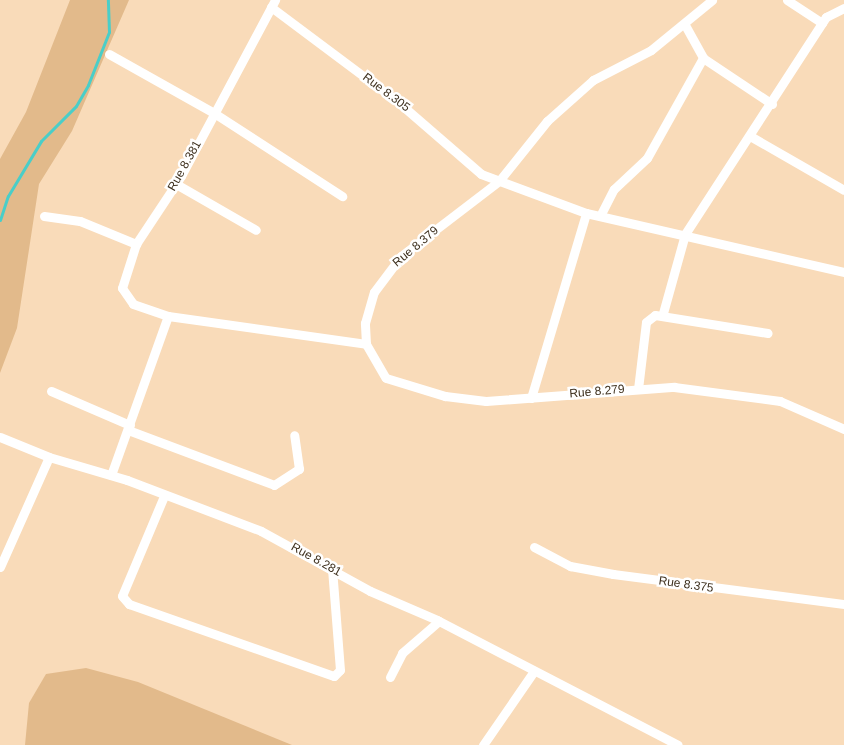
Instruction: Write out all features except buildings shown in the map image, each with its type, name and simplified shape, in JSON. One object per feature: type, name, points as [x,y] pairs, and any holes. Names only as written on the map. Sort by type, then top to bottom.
[{"type":"street","name":"Rue 8.379","points":[[366,344],[368,310],[382,277],[412,247],[499,181],[568,101],[593,80],[651,50],[712,0]]},
{"type":"street","points":[[787,0],[822,23]]},
{"type":"street","name":"Rue 8.381","points":[[136,244],[176,184],[273,3]]},
{"type":"street","name":"Rue 8.305","points":[[273,3],[424,123],[470,166],[499,181],[586,213],[686,234],[844,272]]},
{"type":"street","points":[[663,312],[686,234],[772,104],[822,23],[832,12],[844,8]]},
{"type":"street","points":[[685,24],[703,58],[772,104]]},
{"type":"street","points":[[109,54],[214,113],[342,196]]},
{"type":"street","points":[[600,216],[614,189],[648,158],[703,58]]},
{"type":"street","points":[[750,136],[844,190]]},
{"type":"street","points":[[176,184],[256,230]]},
{"type":"street","points":[[531,398],[586,213]]},
{"type":"street","points":[[44,216],[80,221],[136,244],[122,288],[124,295],[134,304],[168,316],[366,344]]},
{"type":"street","points":[[638,389],[646,322],[663,312],[768,333]]},
{"type":"street","points":[[111,475],[168,316]]},
{"type":"street","name":"Rue 8.279","points":[[366,344],[380,372],[396,382],[474,400],[531,398],[674,386],[748,395],[797,407],[844,428]]},
{"type":"street","points":[[50,391],[129,427],[274,485],[300,469],[294,435]]},
{"type":"street","name":"Rue 8.281","points":[[0,437],[49,457],[111,475],[262,531],[332,568],[370,591],[439,621],[678,745]]},
{"type":"street","points":[[0,567],[49,457]]},
{"type":"street","points":[[164,496],[122,596],[129,604],[334,676],[340,670],[332,568]]},
{"type":"street","name":"Rue 8.375","points":[[534,547],[570,566],[613,574],[844,604]]},
{"type":"street","points":[[390,677],[402,653],[439,621]]},
{"type":"street","points":[[483,745],[534,671]]},
{"type":"shaded area","points":[[70,0],[129,0],[72,131],[39,184],[17,328],[0,373],[0,159],[26,112]]},
{"type":"shaded area","points":[[86,668],[138,682],[292,745],[25,745],[29,703],[46,674]]},
{"type":"waterway","points":[[0,220],[8,196],[41,141],[76,106],[88,85],[109,32],[108,0]]}]
